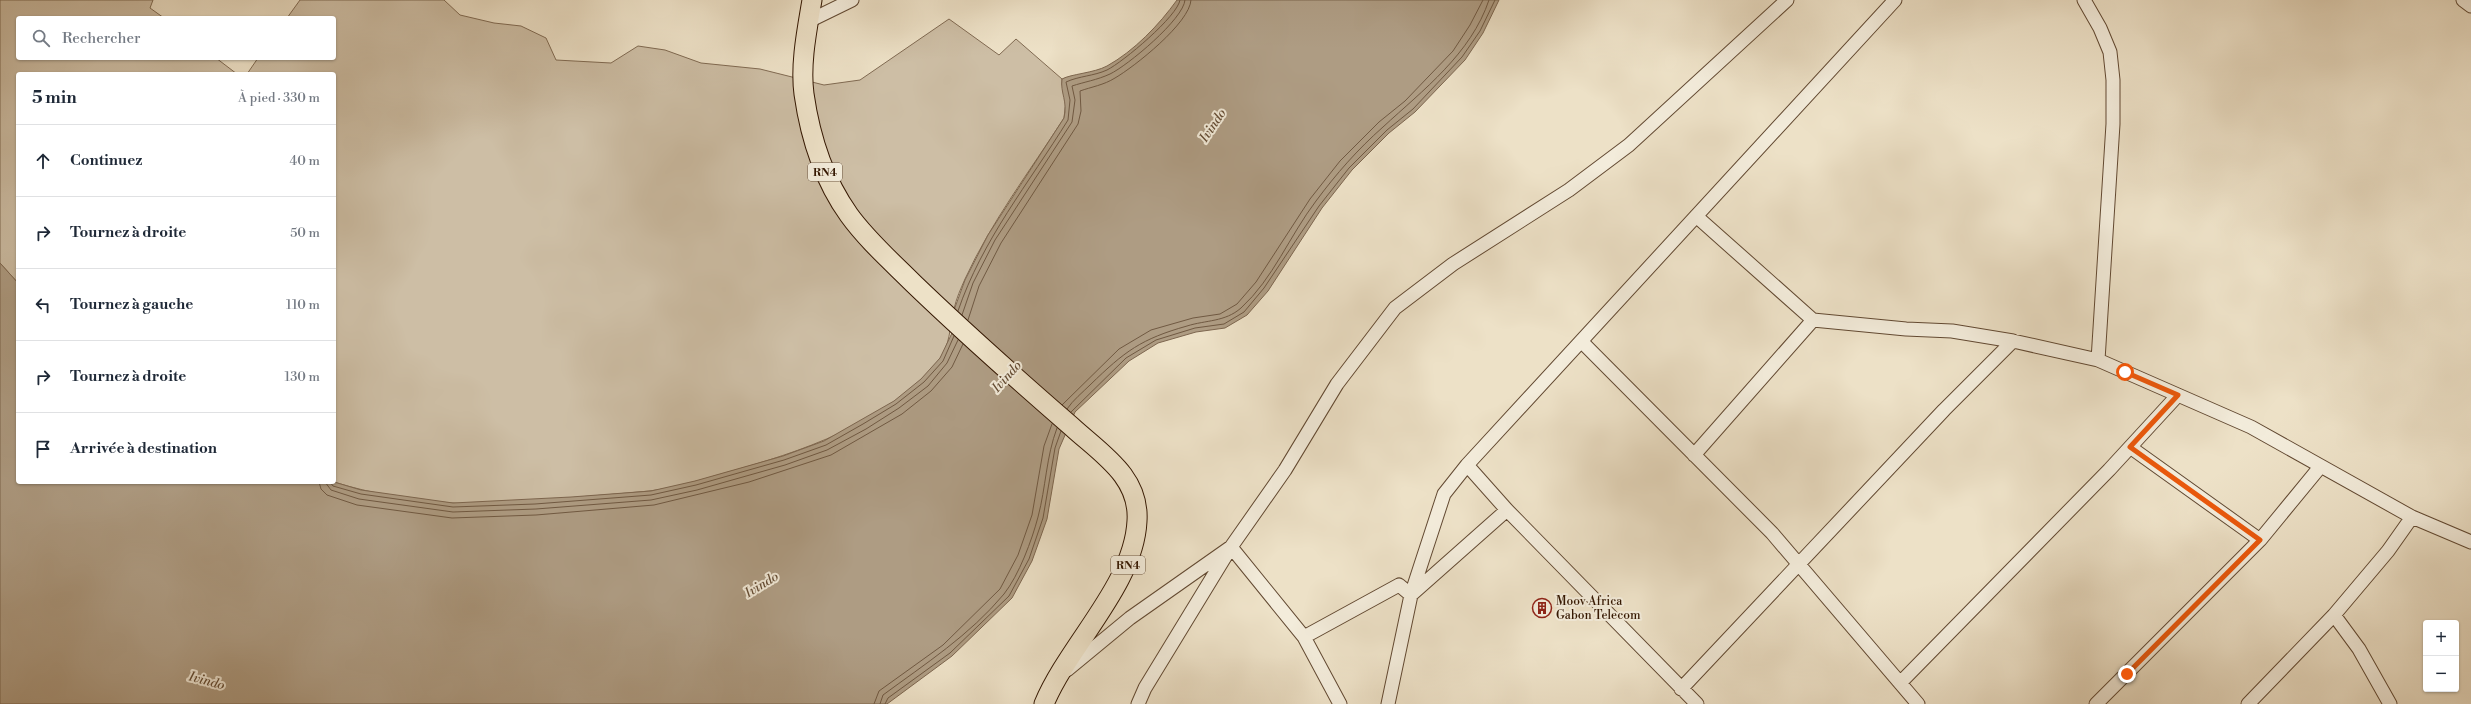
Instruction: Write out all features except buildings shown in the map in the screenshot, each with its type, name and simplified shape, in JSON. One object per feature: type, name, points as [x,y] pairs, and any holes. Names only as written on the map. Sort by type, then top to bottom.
[{"type":"highway","name":"RN4","points":[[812,0],[804,49],[803,92],[811,132],[821,163],[849,215],[885,256],[937,306],[1073,428],[1111,459],[1124,474],[1134,498],[1138,519],[1130,561],[1055,679],[1044,704]]},
{"type":"street","points":[[809,21],[852,0]]},
{"type":"street","points":[[1138,704],[1144,688],[1231,547],[1285,470],[1337,384],[1395,308],[1453,264],[1569,190],[1630,145],[1786,0]]},
{"type":"street","points":[[1388,704],[1411,595],[1444,494],[1467,465],[1895,0]]},
{"type":"street","points":[[2084,0],[2100,28],[2110,52],[2113,80],[2113,124],[2098,360]]},
{"type":"street","points":[[2463,0],[2471,6]]},
{"type":"street","points":[[1696,216],[1813,320],[1906,330],[1952,331],[2013,341],[2098,360],[2252,427],[2320,467],[2412,517],[2471,542]]},
{"type":"street","points":[[1694,455],[1813,320]]},
{"type":"street","points":[[1581,341],[1772,533],[1901,682],[1918,704]]},
{"type":"street","points":[[1681,689],[1944,410],[2013,341]]},
{"type":"street","points":[[1901,682],[1954,630],[2178,395]]},
{"type":"street","points":[[2130,447],[2260,540]]},
{"type":"street","points":[[1467,465],[1507,510],[1696,704]]},
{"type":"street","points":[[2096,704],[2260,540],[2320,467]]},
{"type":"street","points":[[1411,595],[1507,510]]},
{"type":"street","points":[[2248,704],[2334,615],[2388,551],[2412,517]]},
{"type":"street","points":[[1231,547],[1304,637],[1340,704]]},
{"type":"street","points":[[1034,704],[1055,679],[1130,618],[1231,547]]},
{"type":"street","points":[[1304,637],[1399,585],[1411,595]]},
{"type":"street","points":[[2334,615],[2359,649],[2390,704]]},
{"type":"shaded area","points":[[0,0],[153,0],[150,8],[161,16],[16,16],[16,60],[219,60],[234,72],[16,72],[16,281],[0,263]]},
{"type":"shaded area","points":[[300,0],[444,0],[460,15],[494,23],[521,26],[546,38],[556,60],[611,63],[638,46],[665,50],[701,63],[760,69],[824,85],[860,80],[949,19],[999,55],[1016,39],[1062,79],[1066,100],[1064,118],[999,217],[975,258],[957,297],[949,336],[942,355],[917,383],[894,402],[868,419],[840,433],[783,456],[697,481],[659,490],[491,504],[465,504],[422,500],[377,493],[336,483],[336,72],[248,72],[257,60],[336,60],[336,16],[288,16]]},
{"type":"water","name":"Ivindo","points":[[1177,0],[1499,0],[1483,33],[1465,60],[1415,112],[1389,133],[1352,170],[1322,208],[1268,291],[1247,315],[1225,328],[1196,332],[1158,343],[1129,361],[1075,412],[1059,449],[1047,519],[1032,561],[1012,598],[952,656],[887,704],[0,704],[0,263],[16,281],[16,484],[336,484],[336,483],[361,490],[453,503],[651,491],[695,481],[783,456],[824,441],[894,401],[921,379],[940,358],[952,333],[954,310],[965,280],[988,235],[1064,118],[1065,102],[1062,89],[1062,79],[1102,68],[1117,60],[1145,37]]},
{"type":"place","name":"Moov Africa Gabon Telecom","points":[[1542,608]]},
{"type":"route","points":[[2125,372],[2178,395],[2156,417],[2130,447],[2260,540],[2127,674]]}]
